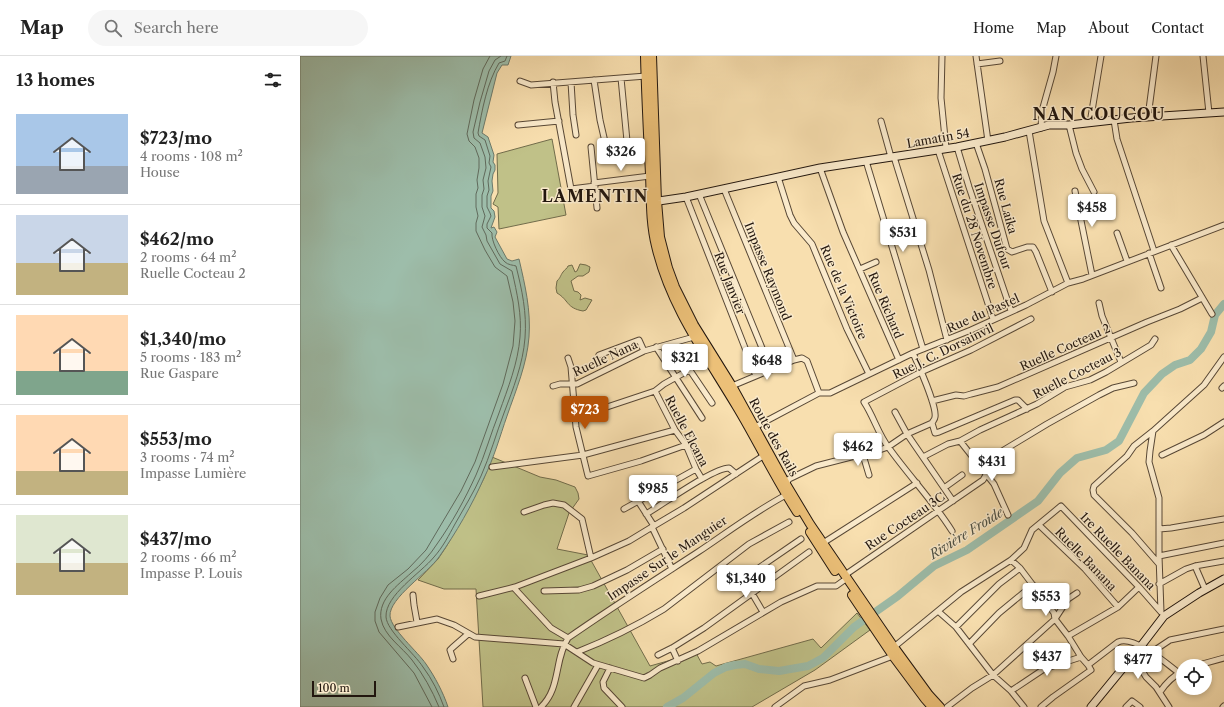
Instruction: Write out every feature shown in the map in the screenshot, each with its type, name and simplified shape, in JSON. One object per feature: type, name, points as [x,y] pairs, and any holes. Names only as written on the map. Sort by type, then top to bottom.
[{"type":"main road","name":"Route des Rails","points":[[645,56],[650,176],[660,236],[670,277],[694,324],[732,386],[786,484],[856,597],[885,638],[924,699],[932,707]]},
{"type":"main road","name":"Route des Rails","points":[[652,56],[656,246],[662,269],[678,308],[694,338],[738,409],[763,456],[825,557],[844,578]]},
{"type":"main road","name":"Route des Rails","points":[[894,652],[940,707]]},
{"type":"street","name":"Rue du 28 Novembre","points":[[942,56],[942,149],[993,319]]},
{"type":"street","points":[[976,56],[988,140]]},
{"type":"street","points":[[1041,128],[1042,111],[1056,56]]},
{"type":"street","points":[[1090,123],[1101,56]]},
{"type":"street","points":[[1148,117],[1156,56]]},
{"type":"street","points":[[1203,56],[1209,113]]},
{"type":"street","points":[[977,64],[1000,61]]},
{"type":"street","points":[[520,81],[530,85],[553,82],[646,76]]},
{"type":"street","points":[[621,78],[626,141]]},
{"type":"street","points":[[594,80],[600,120],[608,154]]},
{"type":"street","points":[[553,82],[555,102],[572,188],[650,176]]},
{"type":"street","points":[[571,82],[576,135]]},
{"type":"street","name":"Lamatin 54","points":[[654,201],[686,197],[820,168],[957,147],[1049,126],[1224,112]]},
{"type":"street","points":[[1114,120],[1116,139],[1152,252],[1160,288]]},
{"type":"street","points":[[518,125],[559,121]]},
{"type":"street","points":[[881,121],[929,270],[946,340]]},
{"type":"street","points":[[1069,125],[1072,142],[1082,169],[1094,192]]},
{"type":"street","points":[[1029,130],[1044,221],[1068,283]]},
{"type":"street","name":"Rue Laika","points":[[976,143],[985,169],[1007,249],[1012,252],[1027,247],[1033,247],[1052,292]]},
{"type":"street","name":"Impasse Dufour","points":[[957,147],[969,187],[1012,311]]},
{"type":"street","points":[[591,148],[597,208]]},
{"type":"street","points":[[866,161],[923,349]]},
{"type":"street","name":"Rue Richard","points":[[820,168],[843,232],[899,360]]},
{"type":"street","name":"Rue de la Victoire","points":[[778,177],[790,215],[794,223],[812,244],[847,329],[869,374]]},
{"type":"street","name":"Impasse Raymond","points":[[724,189],[794,360]]},
{"type":"street","points":[[1075,191],[1092,275]]},
{"type":"street","points":[[699,194],[771,370]]},
{"type":"street","name":"Rue Janvier","points":[[686,197],[756,376]]},
{"type":"street","name":"Rue du Pastel","points":[[755,427],[819,393],[830,393],[923,349],[1012,311],[1068,283],[1224,225]]},
{"type":"street","points":[[1117,233],[1127,261]]},
{"type":"street","points":[[1171,245],[1212,314]]},
{"type":"street","points":[[860,269],[876,262]]},
{"type":"street","name":"Ruelle Cocteau 2","points":[[932,401],[956,395],[964,396],[998,387],[1180,309],[1202,298]]},
{"type":"street","points":[[1099,303],[1102,316],[1121,362]]},
{"type":"street","name":"Rue J. C. Dorsainvil","points":[[888,447],[871,412],[864,402],[921,372],[971,350],[1031,319]]},
{"type":"street","name":"Ruelle Nana","points":[[553,386],[579,383],[644,350],[694,338]]},
{"type":"street","name":"Ruelle Cocteau 3","points":[[923,457],[948,444],[960,441],[980,430],[1027,409],[1060,390],[1077,383],[1090,380],[1106,372],[1151,345],[1155,339]]},
{"type":"street","points":[[600,355],[639,340],[644,350]]},
{"type":"street","points":[[676,343],[683,360],[712,403]]},
{"type":"street","points":[[656,347],[702,418]]},
{"type":"street","points":[[786,484],[789,479],[816,466],[864,455],[888,447],[907,434],[932,423],[935,415],[932,401],[913,354]]},
{"type":"street","points":[[1159,564],[1127,528],[1094,495],[1094,486],[1127,456],[1134,446],[1204,385],[1224,357]]},
{"type":"street","points":[[568,358],[571,367],[574,418],[588,476],[641,461],[686,445]]},
{"type":"street","points":[[732,386],[802,358],[806,361],[819,393]]},
{"type":"street","points":[[574,418],[655,391],[664,384],[690,370]]},
{"type":"street","name":"Rue Cocteau 3C","points":[[844,578],[984,480],[999,453],[1099,395],[1114,388],[1134,383]]},
{"type":"street","name":"Ruelle Elcana","points":[[655,391],[675,430],[686,445],[702,479]]},
{"type":"street","name":"Ruelle Cocteau 3","points":[[932,423],[935,433],[939,432],[976,418],[1015,400],[1018,400],[1027,409]]},
{"type":"street","points":[[895,412],[907,434],[953,501]]},
{"type":"street","points":[[1162,455],[1204,435],[1223,423],[1224,429]]},
{"type":"street","points":[[492,467],[583,455],[675,430]]},
{"type":"street","points":[[1153,431],[1149,462],[1159,498],[1159,584],[1162,614]]},
{"type":"street","points":[[960,441],[994,484],[1008,515]]},
{"type":"street","points":[[888,447],[917,483],[952,531]]},
{"type":"street","points":[[864,455],[869,475]]},
{"type":"street","points":[[479,596],[515,587],[519,584],[545,576],[629,541],[763,456]]},
{"type":"street","points":[[646,514],[702,479],[726,468],[731,469],[736,474]]},
{"type":"street","points":[[624,509],[696,469]]},
{"type":"street","points":[[944,488],[962,475]]},
{"type":"street","points":[[823,543],[917,483]]},
{"type":"street","name":"Impasse Sur le Manguier","points":[[542,707],[553,690],[564,644],[568,638],[613,606],[672,569],[745,519],[786,495]]},
{"type":"street","points":[[638,501],[653,527],[672,569]]},
{"type":"street","points":[[524,512],[553,503],[564,505],[582,519],[591,558]]},
{"type":"street","name":"1re Ruelle Banana","points":[[1039,525],[1060,506],[1140,587],[1162,614]]},
{"type":"street","points":[[1159,529],[1224,519]]},
{"type":"street","points":[[577,652],[611,639],[664,609],[749,544],[789,522]]},
{"type":"street","points":[[775,707],[804,686],[830,680],[894,652],[961,592],[1011,560],[1024,548],[1032,530],[1039,525]]},
{"type":"street","name":"Ruelle Banana","points":[[1039,525],[1085,569],[1118,607]]},
{"type":"street","points":[[734,585],[801,539]]},
{"type":"street","points":[[1159,556],[1224,544]]},
{"type":"street","points":[[544,590],[579,590],[593,586],[627,570],[663,550]]},
{"type":"street","points":[[658,655],[704,628],[809,552]]},
{"type":"street","points":[[1011,560],[1020,568],[1054,613],[1055,619],[1081,657],[1092,670],[1041,707]]},
{"type":"street","points":[[1159,584],[1186,569],[1224,561]]},
{"type":"street","points":[[1195,566],[1205,589]]},
{"type":"street","points":[[956,627],[999,584],[1020,568]]},
{"type":"street","points":[[743,578],[763,612]]},
{"type":"street","points":[[398,627],[437,619],[454,625],[476,637],[564,644],[593,663],[644,678],[660,668],[698,651],[763,612],[820,585],[836,586],[844,578]]},
{"type":"street","points":[[1091,707],[1141,646],[1162,614],[1224,579]]},
{"type":"street","points":[[970,644],[999,613],[1033,585]]},
{"type":"street","points":[[515,587],[515,589],[542,620],[551,628],[568,638]]},
{"type":"street","points":[[1068,636],[1118,607],[1140,587]]},
{"type":"street","points":[[947,707],[993,674],[1055,619],[1068,599],[1077,592]]},
{"type":"street","points":[[413,595],[417,622]]},
{"type":"street","points":[[939,612],[956,627],[993,674],[1011,691],[1024,707]]},
{"type":"street","points":[[1152,652],[1170,640],[1224,629]]},
{"type":"street","points":[[453,659],[451,649],[468,634]]},
{"type":"street","points":[[1088,665],[1122,640],[1141,646],[1176,669]]},
{"type":"street","points":[[672,648],[678,661]]},
{"type":"street","points":[[1133,656],[1146,677],[1160,692],[1169,707]]},
{"type":"street","points":[[1011,691],[1044,669],[1081,657]]},
{"type":"street","points":[[1212,661],[1224,658]]},
{"type":"street","points":[[574,707],[598,665]]},
{"type":"street","points":[[610,668],[603,682],[604,688],[622,707]]},
{"type":"street","points":[[1160,692],[1165,684],[1176,676]]},
{"type":"street","points":[[525,678],[536,707]]},
{"type":"street","points":[[1126,707],[1132,701],[1140,707]]},
{"type":"green space","points":[[552,139],[566,215],[499,229],[498,207],[493,204],[498,193],[497,154]]},
{"type":"green space","points":[[580,264],[590,267],[589,272],[583,276],[578,276],[571,281],[574,291],[581,295],[580,300],[585,298],[592,300],[586,310],[583,311],[577,310],[570,306],[564,298],[557,293],[556,288],[557,281],[568,266],[572,265],[575,272]]},
{"type":"green space","points":[[492,457],[540,477],[556,480],[575,487],[579,499],[569,513],[557,549],[588,555],[650,666],[696,653],[702,664],[710,662],[716,666],[813,639],[821,648],[857,613],[870,630],[815,670],[752,707],[483,707],[476,589],[444,589],[418,580],[438,559],[446,547],[474,498]]},
{"type":"water","points":[[300,56],[511,56],[508,65],[502,65],[497,73],[482,133],[488,137],[494,155],[493,162],[495,165],[492,181],[493,191],[491,196],[491,208],[494,211],[495,217],[491,228],[494,227],[497,232],[495,237],[507,259],[512,261],[519,259],[525,288],[529,327],[526,357],[521,377],[494,455],[469,509],[439,557],[396,601],[391,609],[390,616],[395,627],[422,659],[436,679],[448,707],[300,707]]},
{"type":"waterway","name":"Rivière Froide","points":[[667,707],[683,698],[714,673],[726,667],[745,664],[759,669],[779,671],[808,666],[823,658],[854,627],[898,596],[934,566],[967,550],[1038,501],[1060,473],[1077,458],[1106,450],[1119,441],[1144,393],[1162,374],[1175,365],[1190,360],[1201,349],[1211,332],[1215,315],[1224,304]]},
{"type":"district","name":"NAN COUCOU","points":[[1099,114]]},
{"type":"district","name":"LAMENTIN","points":[[595,196]]}]
